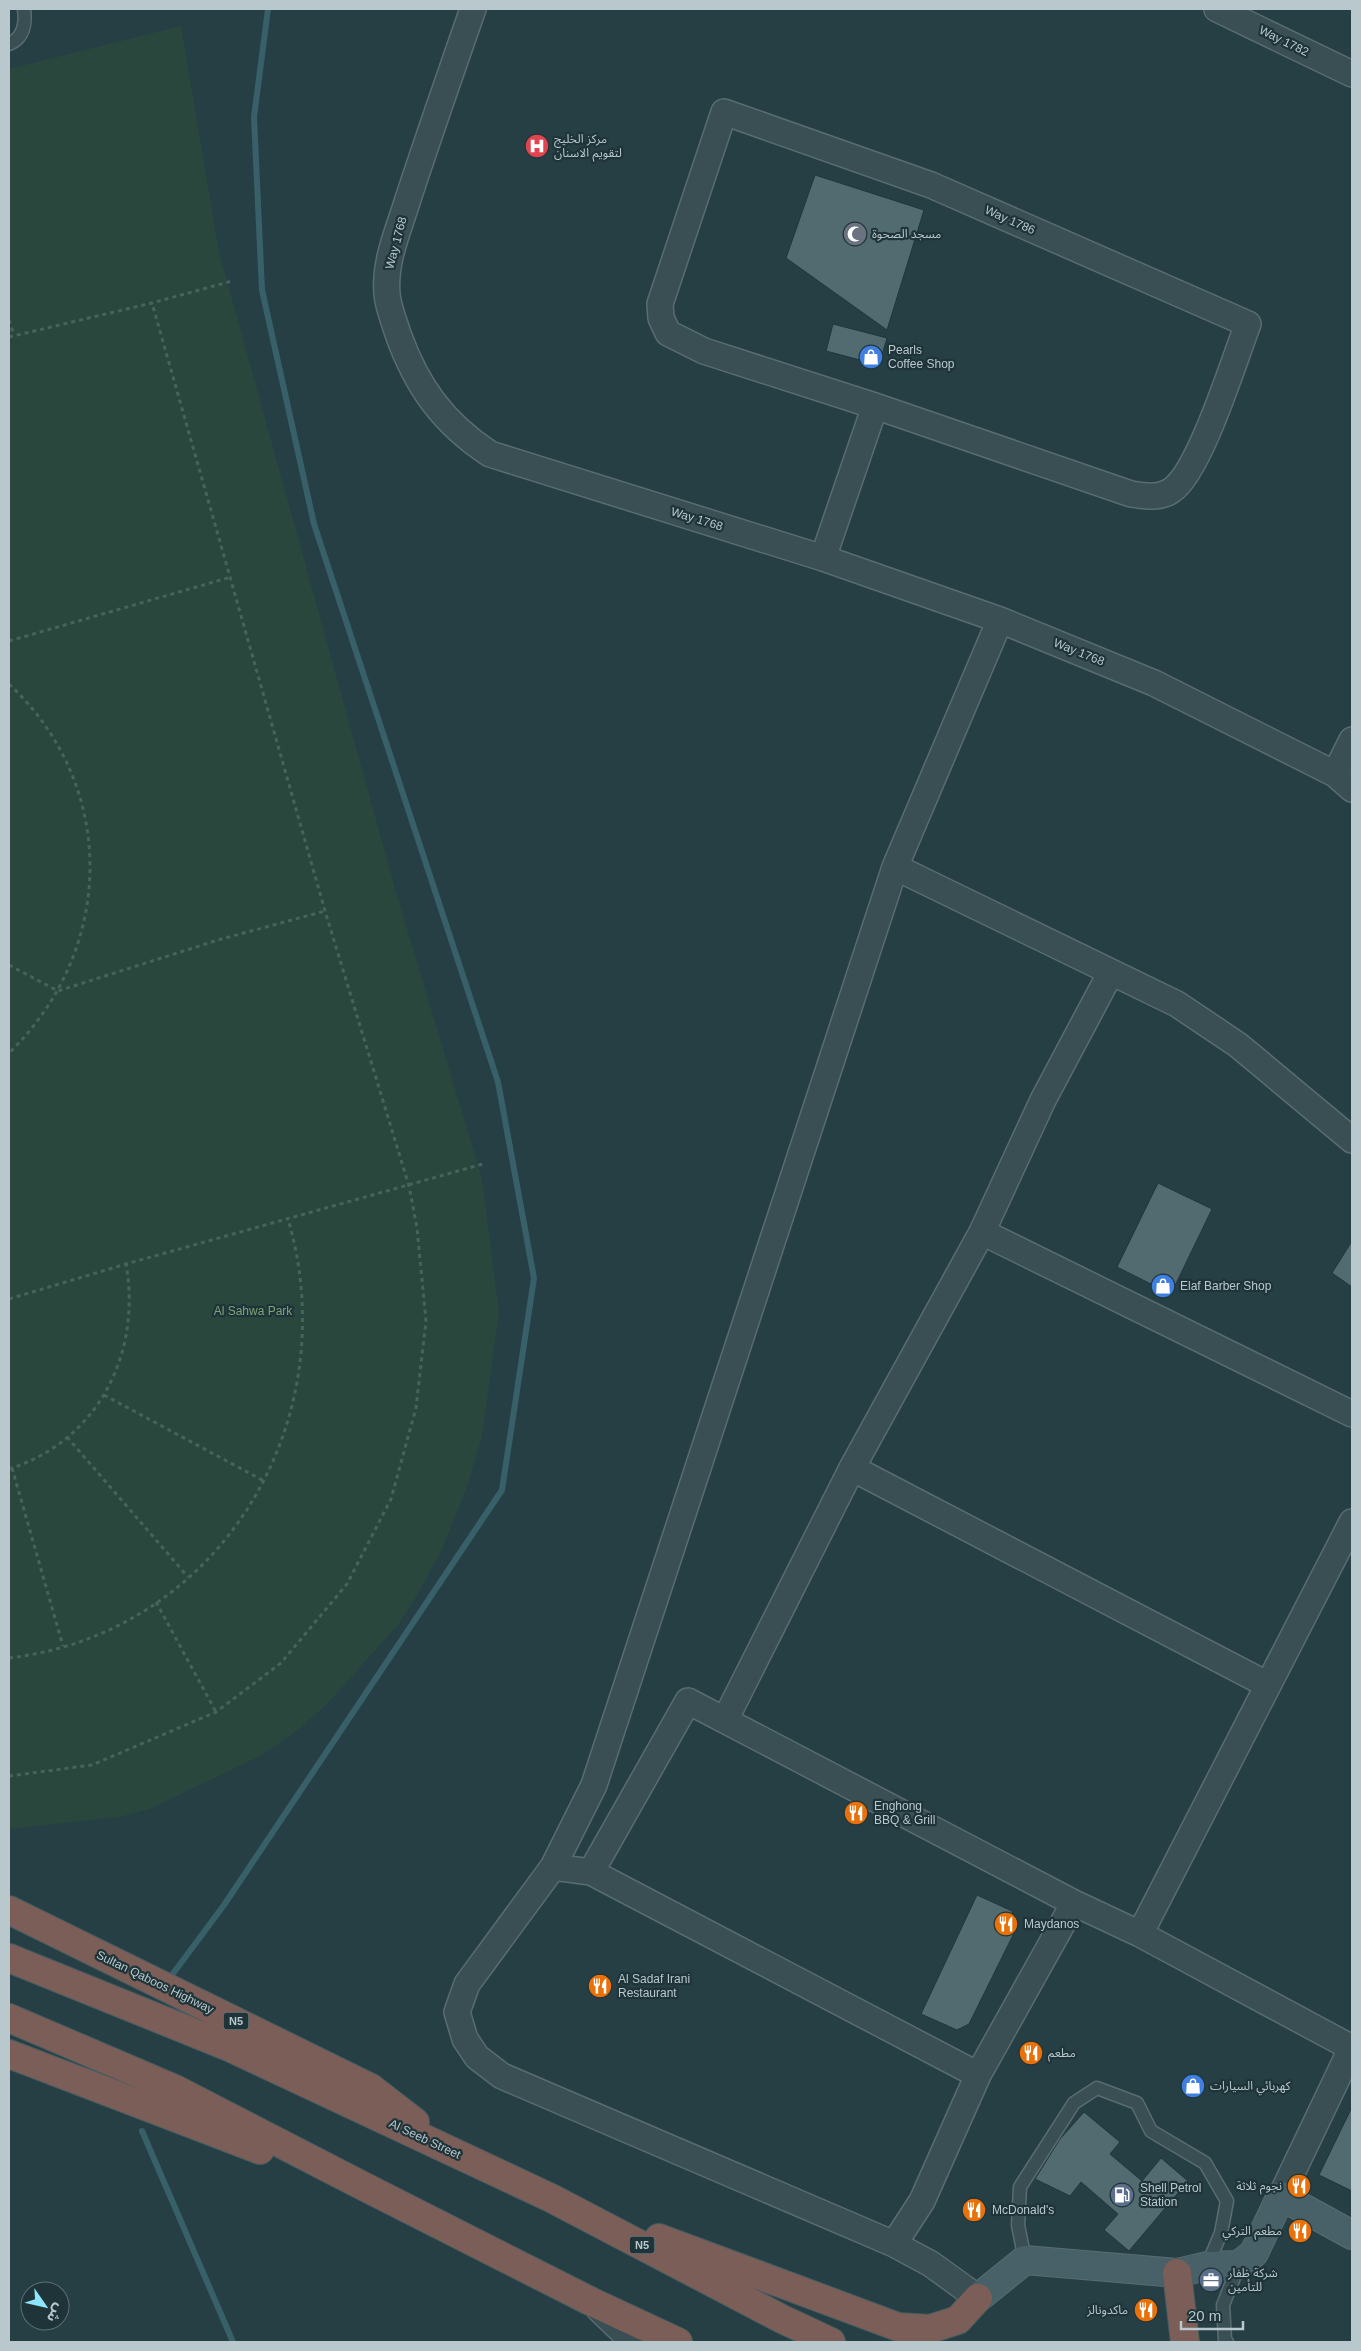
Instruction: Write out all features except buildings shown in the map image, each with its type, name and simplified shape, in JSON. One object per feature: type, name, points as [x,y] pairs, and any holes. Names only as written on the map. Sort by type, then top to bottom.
[{"type":"highway","name":"Sultan Qaboos Highway","points":[[9,1910],[371,2088],[451,2151]]},
{"type":"highway","name":"Al Seeb Street","points":[[9,1958],[229,2047],[551,2198],[782,2319],[831,2342]]},
{"type":"highway","points":[[9,2018],[175,2089],[590,2301],[678,2342]]},
{"type":"highway","points":[[9,2054],[303,2167],[363,2186]]},
{"type":"highway","points":[[551,2198],[898,2326],[930,2330],[958,2320],[978,2298]]},
{"type":"highway","points":[[1177,2273],[1185,2342]]},
{"type":"street","name":"Way 1768","points":[[473,9],[388,264],[387,294],[393,319],[416,377],[444,416],[467,439],[490,454],[823,558],[1000,620],[1154,684],[1344,782]]},
{"type":"street","name":"Way 1782","points":[[1217,9],[1352,74]]},
{"type":"street","name":"Way 1786","points":[[724,112],[931,185],[1248,324],[1193,463],[1182,480],[1172,490],[1162,495],[1131,494],[875,406],[704,350],[668,333],[661,318],[660,304],[724,112]]},
{"type":"street","points":[[823,558],[875,406]]},
{"type":"street","points":[[591,1872],[688,1701],[1074,1903],[1140,1934],[1352,2047],[1254,2253],[1240,2265],[1207,2266],[1177,2273],[1025,2260],[978,2298],[931,2264],[894,2244],[502,2076],[477,2057],[465,2039],[456,2012],[466,1984],[553,1867],[594,1785],[895,867],[1000,620]]},
{"type":"street","points":[[1344,782],[1352,740]]},
{"type":"street","points":[[895,867],[1177,1004],[1238,1045],[1352,1140]]},
{"type":"street","points":[[725,1720],[852,1468],[982,1232],[1043,1100],[1111,972]]},
{"type":"street","points":[[982,1232],[1352,1414]]},
{"type":"street","points":[[852,1468],[1268,1685]]},
{"type":"street","points":[[1140,1934],[1352,1522]]},
{"type":"street","points":[[553,1867],[591,1872],[978,2075]]},
{"type":"street","points":[[894,2244],[922,2201],[978,2075],[1074,1903]]},
{"type":"street","points":[[1281,2196],[1352,2235]]},
{"type":"street","points":[[590,2301],[625,2334],[638,2342]]},
{"type":"lane","points":[[9,44],[22,34],[26,21],[24,9]]},
{"type":"lane","points":[[1025,2260],[1018,2225],[1020,2187],[1074,2103],[1097,2088],[1137,2103],[1151,2131],[1205,2163],[1227,2201],[1221,2233],[1207,2266]]},
{"type":"lane","points":[[1227,2342],[1224,2340],[1223,2305],[1240,2265]]},
{"type":"path","points":[[9,337],[152,303],[232,281]]},
{"type":"path","points":[[9,1776],[92,1765],[216,1712],[280,1663],[347,1584],[391,1499],[416,1408],[426,1321],[417,1228],[409,1186],[325,911],[152,303]]},
{"type":"path","points":[[9,320],[14,336]]},
{"type":"path","points":[[9,641],[230,577]]},
{"type":"path","points":[[9,684],[35,712],[58,745],[76,784],[87,826],[90,861],[87,908],[77,947],[58,991],[36,1024],[9,1053]]},
{"type":"path","points":[[9,965],[58,991],[218,940],[325,911]]},
{"type":"path","points":[[9,1299],[126,1264],[483,1164]]},
{"type":"path","points":[[9,1658],[63,1646],[115,1626],[156,1602],[188,1577],[232,1530],[264,1481],[287,1428],[294,1403],[302,1358],[304,1318],[302,1290],[297,1254],[288,1220]]},
{"type":"path","points":[[63,1646],[10,1468],[34,1459],[67,1437],[86,1419],[104,1395],[121,1358],[128,1328],[130,1302],[126,1264]]},
{"type":"path","points":[[104,1395],[264,1481]]},
{"type":"path","points":[[67,1437],[188,1577]]},
{"type":"path","points":[[156,1602],[216,1712]]},
{"type":"green space","name":"Al Sahwa Park","points":[[181,26],[219,252],[396,892],[482,1179],[499,1312],[482,1436],[466,1490],[442,1549],[416,1597],[397,1626],[326,1705],[291,1735],[262,1755],[150,1809],[119,1817],[9,1829],[9,69]]},
{"type":"waterway","points":[[172,1975],[224,1905],[502,1490],[534,1278],[498,1082],[314,524],[262,290],[254,117],[268,9]]},
{"type":"waterway","points":[[142,2131],[233,2342]]},
{"type":"place","name":"مركز الخليج لتقويم الاسنان","points":[[537,146]]},
{"type":"place","name":"مسجد الصحوة","points":[[855,234]]},
{"type":"place","name":"Pearls Coffee Shop","points":[[871,357]]},
{"type":"place","name":"Elaf Barber Shop","points":[[1163,1286]]},
{"type":"place","name":"Enghong BBQ & Grill","points":[[856,1813]]},
{"type":"place","name":"Maydanos","points":[[1006,1924]]},
{"type":"place","name":"Al Sadaf Irani Restaurant","points":[[600,1986]]},
{"type":"place","name":"مطعم","points":[[1031,2053]]},
{"type":"place","name":"كهربائي السيارات","points":[[1193,2086]]},
{"type":"place","name":"نجوم ثلاثة","points":[[1299,2186]]},
{"type":"place","name":"Shell Petrol Station","points":[[1122,2195]]},
{"type":"place","name":"McDonald's","points":[[974,2210]]},
{"type":"place","name":"مطعم التركي","points":[[1300,2231]]},
{"type":"place","name":"شركة ظفار للتأمين","points":[[1211,2280]]},
{"type":"place","name":"ماكدونالز","points":[[1146,2310]]}]
